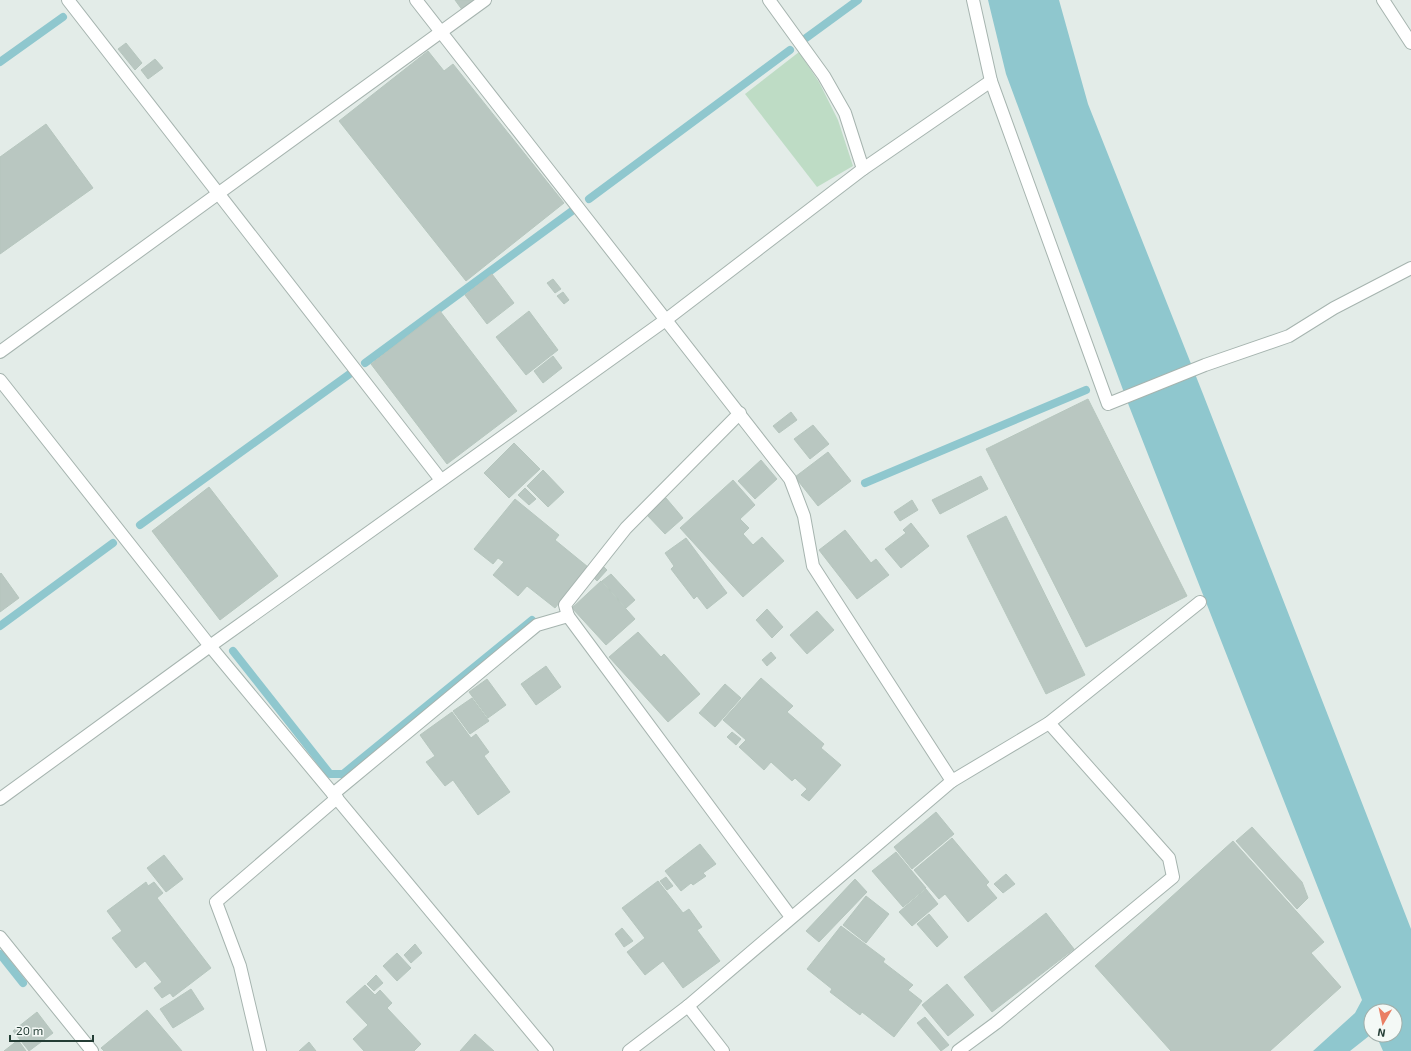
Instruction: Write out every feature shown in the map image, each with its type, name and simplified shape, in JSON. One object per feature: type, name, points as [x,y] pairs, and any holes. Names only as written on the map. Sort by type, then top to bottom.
[{"type":"street","points":[[68,0],[441,480]]},
{"type":"street","points":[[416,0],[740,413],[790,479],[804,516],[813,566],[952,781]]},
{"type":"street","points":[[0,352],[485,0]]},
{"type":"street","points":[[769,0],[824,76],[838,101],[844,113],[863,169]]},
{"type":"street","points":[[973,0],[991,81],[1108,404],[1205,365],[1289,336],[1334,308],[1411,268]]},
{"type":"street","points":[[1382,0],[1410,41]]},
{"type":"street","points":[[0,799],[210,646],[666,319],[863,169],[991,81]]},
{"type":"street","points":[[0,380],[210,646],[547,1051]]},
{"type":"street","points":[[740,413],[626,528],[565,605],[568,616],[790,917]]},
{"type":"street","points":[[629,1051],[688,1006],[790,917],[952,781],[1049,723],[1200,602]]},
{"type":"street","points":[[260,1051],[240,966],[216,902],[335,796],[538,625],[568,616]]},
{"type":"street","points":[[958,1051],[996,1023],[1173,877],[1169,858],[1049,723]]},
{"type":"street","points":[[0,937],[92,1051]]},
{"type":"street","points":[[688,1006],[723,1051]]},
{"type":"green space","points":[[799,52],[819,82],[838,120],[853,166],[817,187],[745,94]]},
{"type":"water","points":[[988,0],[1059,0],[1088,104],[1203,394],[1411,929],[1411,1051],[1383,1051],[1380,1043],[1403,1043],[1403,1003],[1363,1003],[1363,1041],[1350,1051],[1313,1051],[1355,1013],[1362,1000],[1129,406],[1006,74]]},
{"type":"building","points":[[455,0],[477,0],[463,11]]},
{"type":"building","points":[[126,43],[142,63],[135,70],[118,49]]},
{"type":"building","points":[[428,51],[444,71],[453,64],[564,203],[466,281],[339,121]]},
{"type":"building","points":[[155,59],[163,68],[148,79],[141,70]]},
{"type":"building","points":[[46,124],[93,188],[0,254],[0,157]]},
{"type":"building","points":[[492,274],[514,303],[487,324],[465,295]]},
{"type":"building","points":[[553,279],[561,289],[555,293],[547,283]]},
{"type":"building","points":[[563,292],[569,300],[564,304],[557,296]]},
{"type":"building","points":[[440,311],[517,411],[447,464],[371,364]]},
{"type":"building","points":[[529,311],[558,350],[526,375],[496,337]]},
{"type":"building","points":[[553,356],[562,368],[543,383],[534,371]]},
{"type":"building","points":[[1088,399],[1187,596],[1086,647],[986,449]]},
{"type":"building","points":[[791,412],[797,420],[779,433],[773,426]]},
{"type":"building","points":[[813,425],[829,444],[810,459],[794,439]]},
{"type":"building","points":[[514,443],[540,469],[509,498],[484,473]]},
{"type":"building","points":[[828,452],[851,481],[818,506],[795,477]]},
{"type":"building","points":[[761,460],[777,479],[755,499],[738,481]]},
{"type":"building","points":[[543,470],[564,492],[548,507],[527,486]]},
{"type":"building","points":[[981,476],[988,489],[940,514],[932,500]]},
{"type":"building","points":[[733,480],[755,505],[740,519],[749,528],[743,534],[753,545],[762,537],[784,561],[743,597],[680,528]]},
{"type":"building","points":[[209,487],[278,576],[220,620],[152,531]]},
{"type":"building","points":[[525,488],[536,499],[529,505],[518,495]]},
{"type":"building","points":[[666,498],[683,518],[665,534],[647,515]]},
{"type":"building","points":[[515,499],[559,535],[555,540],[588,567],[555,608],[527,586],[518,596],[493,575],[504,562],[498,558],[493,564],[474,549]]},
{"type":"building","points":[[912,500],[918,510],[900,521],[894,512]]},
{"type":"building","points":[[1006,516],[1085,675],[1046,694],[967,536]]},
{"type":"building","points":[[911,523],[929,546],[901,568],[885,549],[906,533],[903,530]]},
{"type":"building","points":[[845,530],[871,563],[876,559],[889,575],[857,599],[819,550]]},
{"type":"building","points":[[686,538],[727,593],[707,609],[697,596],[694,599],[671,569],[674,566],[665,553]]},
{"type":"building","points":[[602,565],[607,570],[597,581],[592,576]]},
{"type":"building","points":[[1,573],[19,598],[0,612],[0,574]]},
{"type":"building","points":[[611,574],[635,600],[626,608],[602,581]]},
{"type":"building","points":[[601,581],[635,619],[606,645],[572,608]]},
{"type":"building","points":[[767,609],[783,627],[772,638],[756,620]]},
{"type":"building","points":[[817,611],[834,630],[807,654],[790,635]]},
{"type":"building","points":[[638,632],[661,657],[664,654],[700,694],[668,722],[609,657]]},
{"type":"building","points":[[771,652],[776,658],[767,666],[762,660]]},
{"type":"building","points":[[546,666],[561,687],[536,705],[521,684]]},
{"type":"building","points":[[761,678],[793,706],[787,712],[824,744],[821,748],[841,765],[809,801],[801,795],[807,789],[795,778],[792,781],[771,762],[764,770],[739,747],[746,740],[723,720]]},
{"type":"building","points":[[487,679],[506,705],[488,718],[469,692]]},
{"type":"building","points":[[725,684],[741,698],[715,727],[699,713]]},
{"type":"building","points":[[472,698],[489,721],[470,734],[453,711]]},
{"type":"building","points":[[452,712],[471,738],[476,734],[489,752],[484,756],[510,792],[478,815],[453,780],[445,786],[426,762],[435,756],[420,735]]},
{"type":"building","points":[[732,732],[741,739],[736,745],[727,737]]},
{"type":"building","points":[[936,812],[954,834],[912,869],[894,847]]},
{"type":"building","points":[[1252,827],[1302,882],[1308,898],[1297,909],[1236,841]]},
{"type":"building","points":[[952,838],[989,882],[986,885],[997,898],[968,922],[945,894],[939,899],[914,870]]},
{"type":"building","points":[[1233,841],[1324,942],[1311,953],[1341,987],[1270,1051],[1171,1051],[1095,966]]},
{"type":"building","points":[[700,844],[716,864],[703,873],[706,876],[693,885],[691,883],[681,891],[665,871]]},
{"type":"building","points":[[896,852],[926,888],[903,907],[872,871]]},
{"type":"building","points":[[164,855],[183,879],[166,892],[147,868]]},
{"type":"building","points":[[1006,874],[1015,884],[1003,893],[994,884]]},
{"type":"building","points":[[666,877],[673,886],[667,890],[660,881]]},
{"type":"building","points":[[855,879],[867,892],[819,942],[806,931]]},
{"type":"building","points":[[658,881],[683,913],[689,909],[702,927],[697,930],[720,961],[683,988],[663,961],[645,975],[627,952],[645,938],[622,908]]},
{"type":"building","points":[[146,882],[148,886],[154,882],[163,893],[157,898],[211,968],[173,997],[170,993],[162,998],[154,988],[162,982],[145,961],[136,968],[112,938],[122,931],[107,911]]},
{"type":"building","points":[[926,889],[938,904],[912,926],[899,912]]},
{"type":"building","points":[[866,896],[889,914],[866,943],[843,925]]},
{"type":"building","points":[[1046,913],[1074,949],[992,1012],[964,977]]},
{"type":"building","points":[[929,914],[948,937],[937,947],[917,924]]},
{"type":"building","points":[[841,926],[885,959],[883,962],[913,985],[908,990],[922,1001],[894,1037],[862,1012],[860,1015],[830,992],[832,989],[807,969]]},
{"type":"building","points":[[622,928],[633,941],[624,947],[615,934]]},
{"type":"building","points":[[415,944],[422,953],[411,963],[404,955]]},
{"type":"building","points":[[397,953],[411,968],[397,981],[383,966]]},
{"type":"building","points":[[376,975],[383,983],[374,991],[367,984]]},
{"type":"building","points":[[947,984],[974,1015],[948,1036],[922,1005]]},
{"type":"building","points":[[365,985],[375,995],[380,990],[392,1003],[387,1008],[421,1044],[414,1051],[364,1051],[353,1039],[368,1025],[346,1002]]},
{"type":"building","points":[[191,989],[204,1009],[173,1028],[160,1009]]},
{"type":"building","points":[[147,1010],[182,1051],[104,1051],[101,1048]]},
{"type":"building","points":[[37,1012],[53,1033],[29,1051],[13,1031]]},
{"type":"building","points":[[925,1017],[949,1045],[941,1051],[917,1023]]},
{"type":"building","points":[[475,1034],[494,1051],[460,1051]]},
{"type":"building","points":[[18,1040],[26,1051],[4,1051]]},
{"type":"building","points":[[309,1042],[316,1051],[299,1051]]},
{"type":"waterway","points":[[806,38],[858,0]]},
{"type":"waterway","points":[[0,62],[63,17]]},
{"type":"waterway","points":[[589,199],[790,50]]},
{"type":"waterway","points":[[365,363],[572,211]]},
{"type":"waterway","points":[[140,525],[351,373]]},
{"type":"waterway","points":[[865,483],[1086,390]]},
{"type":"waterway","points":[[0,626],[113,543]]},
{"type":"waterway","points":[[233,651],[330,774],[343,774],[532,620]]},
{"type":"waterway","points":[[0,954],[23,983]]}]
